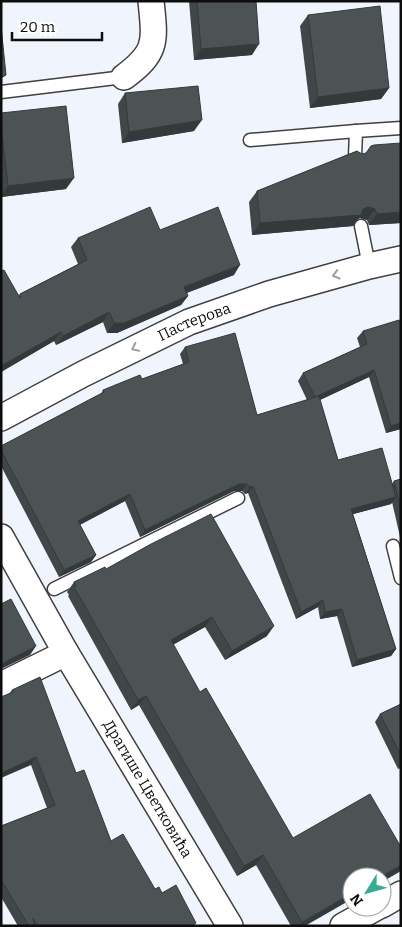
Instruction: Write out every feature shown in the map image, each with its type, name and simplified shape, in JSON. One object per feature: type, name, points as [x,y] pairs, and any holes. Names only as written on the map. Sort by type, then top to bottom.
[{"type":"street","points":[[124,77],[138,67],[149,54],[153,41],[151,1]]},
{"type":"street","name":"Пастерова","points":[[1,418],[83,374],[189,322],[269,294],[401,259]]},
{"type":"street","name":"Драгише Цветковића","points":[[1,537],[66,653],[230,926]]},
{"type":"street","points":[[1,685],[66,653]]},
{"type":"street","points":[[343,926],[360,917]]},
{"type":"lane","points":[[1,92],[124,77]]},
{"type":"lane","points":[[250,140],[401,128]]},
{"type":"lane","points":[[355,157],[356,131]]},
{"type":"lane","points":[[361,226],[369,266]]},
{"type":"lane","points":[[54,589],[238,498]]},
{"type":"lane","points":[[393,546],[401,578]]},
{"type":"building","points":[[197,1],[256,1],[259,44],[201,49]]},
{"type":"building","points":[[380,6],[389,88],[318,97],[308,15]]},
{"type":"building","points":[[1,26],[6,75],[1,78]]},
{"type":"building","points":[[198,86],[202,120],[129,132],[125,93]]},
{"type":"building","points":[[66,106],[74,178],[8,186],[1,113]]},
{"type":"building","points":[[401,143],[401,212],[377,214],[375,209],[368,207],[363,209],[361,215],[260,223],[257,191],[357,151],[362,154],[366,153],[374,145]]},
{"type":"building","points":[[150,207],[160,230],[218,207],[240,265],[184,287],[188,296],[124,323],[114,323],[109,312],[63,336],[61,332],[1,366],[1,271],[4,270],[20,298],[20,294],[87,260],[78,238]]},
{"type":"building","points":[[399,320],[401,326],[401,423],[391,426],[374,370],[315,397],[303,373],[367,344],[363,331]]},
{"type":"building","points":[[235,333],[257,415],[319,396],[338,460],[382,448],[396,497],[351,509],[396,649],[357,660],[342,609],[325,612],[323,600],[301,612],[253,486],[239,484],[145,530],[130,494],[78,521],[96,555],[64,570],[1,450],[1,446],[104,392],[103,390],[140,375],[142,379],[189,362],[185,347]]},
{"type":"building","points":[[401,479],[401,510],[394,481]]},
{"type":"building","points":[[211,514],[274,626],[232,651],[212,617],[171,640],[200,692],[206,688],[293,838],[370,794],[401,847],[401,865],[392,870],[392,867],[342,867],[342,899],[302,922],[263,855],[244,866],[146,696],[138,700],[74,587],[76,586],[74,582],[105,567],[106,569]]},
{"type":"building","points":[[11,599],[36,646],[1,664],[1,604]]},
{"type":"building","points":[[40,677],[76,773],[84,770],[111,841],[123,834],[155,889],[159,887],[162,893],[176,885],[196,923],[192,926],[38,926],[33,918],[34,926],[29,926],[1,880],[1,826],[55,805],[36,757],[1,773],[1,697]]},
{"type":"building","points":[[401,704],[401,755],[380,714]]}]
